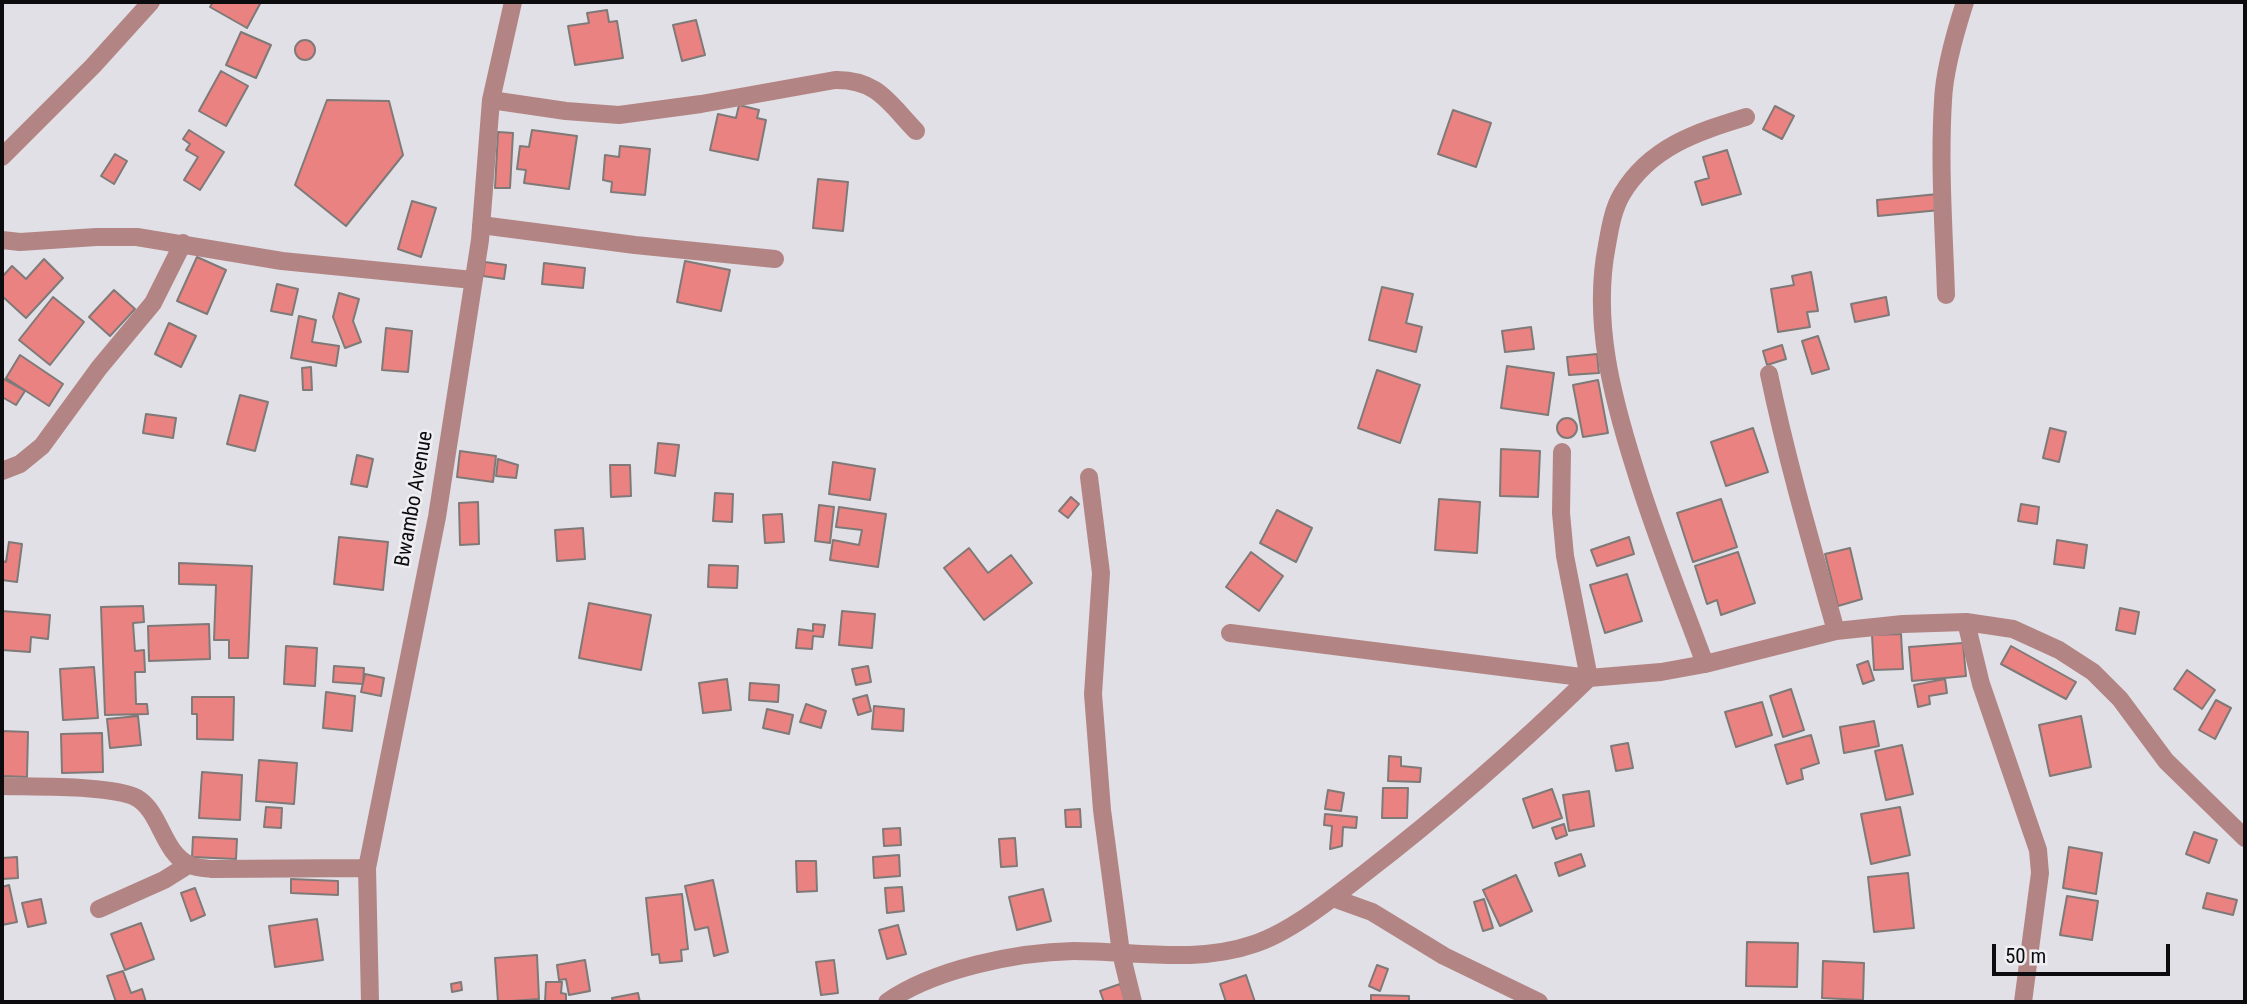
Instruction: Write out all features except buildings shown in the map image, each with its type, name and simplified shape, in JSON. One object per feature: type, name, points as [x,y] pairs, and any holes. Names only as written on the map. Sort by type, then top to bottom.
[{"type":"street","points":[[2,157],[93,66],[151,2]]},
{"type":"street","name":"Bwambo Avenue","points":[[370,1002],[367,868],[437,517],[481,225],[491,100],[513,2]]},
{"type":"street","points":[[1946,295],[1942,99],[1965,2]]},
{"type":"street","points":[[491,100],[566,111],[619,115],[853,79],[879,92],[916,131]]},
{"type":"street","points":[[1705,664],[1647,507],[1616,411],[1605,352],[1601,304],[1604,261],[1612,221],[1622,194],[1646,165],[1676,141],[1746,117]]},
{"type":"street","points":[[481,225],[635,246],[775,259]]},
{"type":"street","points":[[2,240],[20,242],[137,237],[282,261],[473,280]]},
{"type":"street","points":[[2,471],[20,464],[42,446],[99,368],[153,303],[184,243]]},
{"type":"street","points":[[1769,374],[1791,472],[1836,631]]},
{"type":"street","points":[[1562,452],[1561,513],[1565,556],[1589,678]]},
{"type":"street","points":[[1089,477],[1101,573],[1093,694],[1102,810],[1121,953],[1133,1002]]},
{"type":"street","points":[[1966,622],[1981,684],[2038,850],[2040,873],[2023,1002]]},
{"type":"street","points":[[1230,633],[1404,657],[1589,678],[1661,672],[1705,664],[1836,631],[1903,624],[1966,622],[2013,629],[2059,650],[2093,672],[2120,699],[2166,761],[2245,838]]},
{"type":"street","points":[[887,1002],[906,989],[991,961],[1072,951],[1172,956],[1220,952],[1255,944],[1296,923],[1333,898],[1420,831],[1504,760],[1589,678]]},
{"type":"street","points":[[2,786],[119,791],[139,799],[152,813],[168,844],[188,865],[212,869],[367,868]]},
{"type":"street","points":[[99,909],[164,880],[188,865]]},
{"type":"street","points":[[1333,898],[1372,912],[1444,956],[1539,1002]]}]
